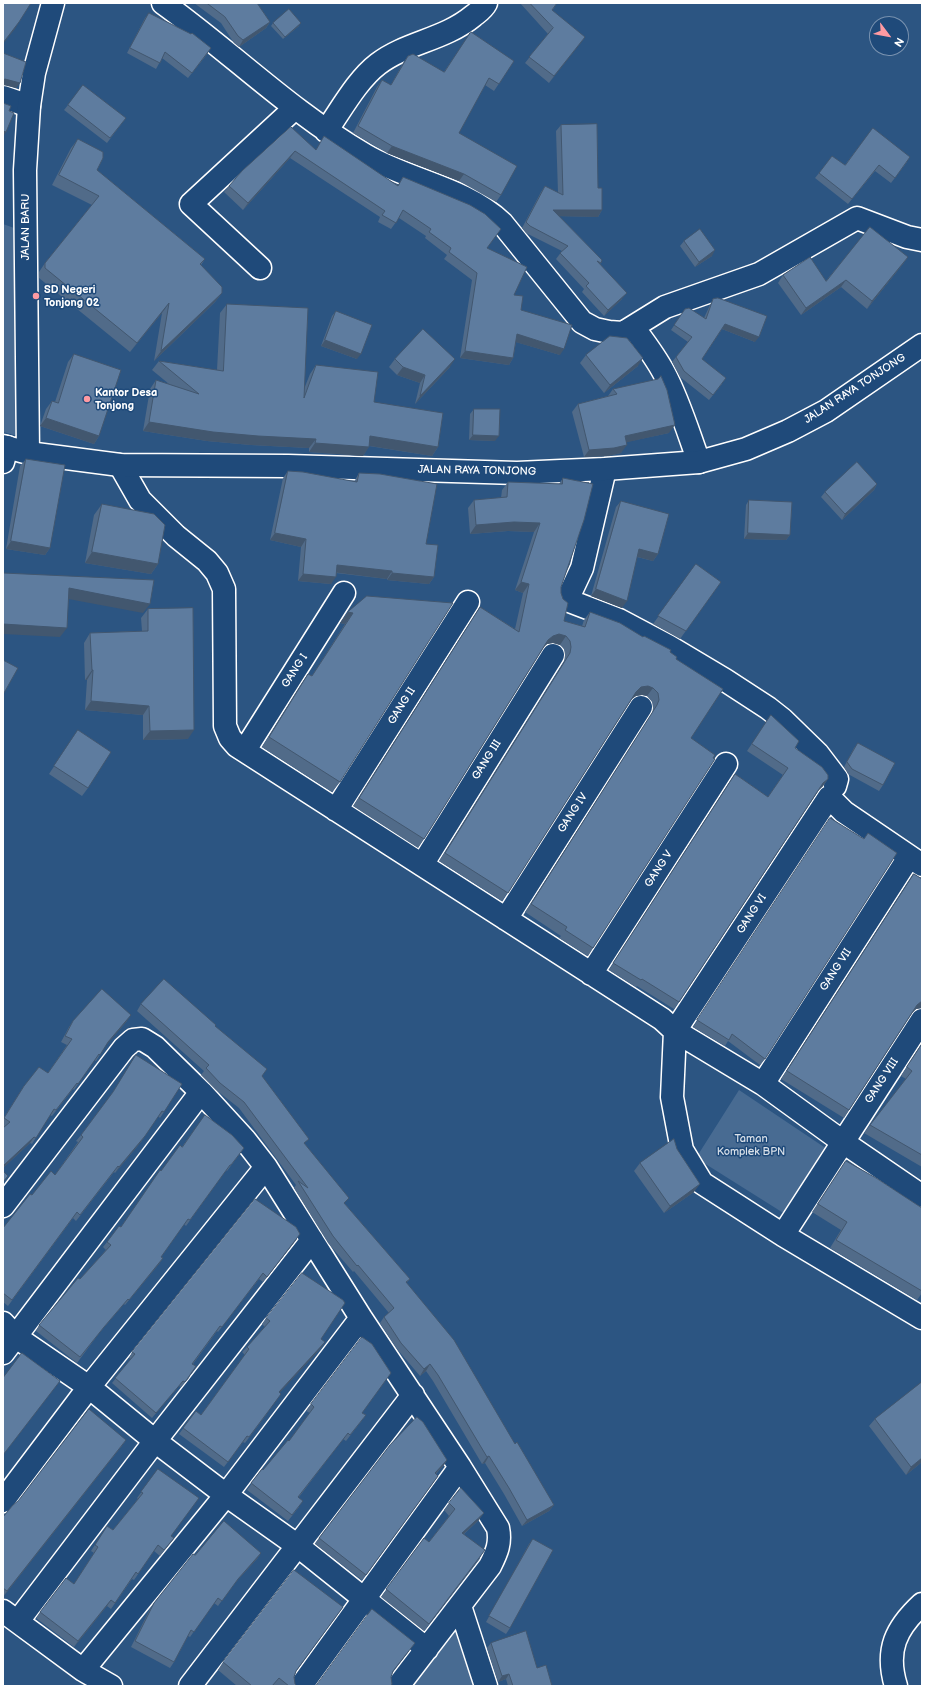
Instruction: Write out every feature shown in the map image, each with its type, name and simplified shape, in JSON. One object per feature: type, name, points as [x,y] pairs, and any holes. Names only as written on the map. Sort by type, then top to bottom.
[{"type":"street","name":"JALAN BARU","points":[[28,453],[25,170],[29,106],[34,73],[53,3]]},
{"type":"street","points":[[163,3],[326,131],[390,169],[460,195],[491,212],[502,223],[582,322],[595,330],[623,332],[665,306],[759,274],[857,218],[907,237],[922,240]]},
{"type":"street","points":[[326,131],[367,73],[379,63],[404,48],[444,34],[467,20],[486,3]]},
{"type":"street","points":[[3,97],[29,106]]},
{"type":"street","points":[[260,268],[190,204],[295,108]]},
{"type":"street","points":[[633,327],[652,352],[675,395],[699,462]]},
{"type":"street","name":"JALAN RAYA TONJONG","points":[[4,452],[28,453],[120,465],[288,466],[517,473],[605,469],[699,462],[746,449],[788,431],[826,411],[922,345]]},
{"type":"street","points":[[120,465],[140,500],[176,536],[207,561],[217,573],[224,589],[225,726],[230,738],[238,746],[662,1019],[675,1031],[763,1084],[843,1142],[922,1196]]},
{"type":"street","points":[[605,469],[582,568],[567,600],[619,620],[668,646],[768,708],[782,719],[818,754],[837,779],[832,791],[844,812],[915,861]]},
{"type":"street","name":"GANG I","points":[[245,750],[344,593]]},
{"type":"street","name":"GANG II","points":[[336,810],[468,602]]},
{"type":"street","name":"GANG III","points":[[422,865],[553,655]]},
{"type":"street","name":"GANG IV","points":[[506,919],[641,707]]},
{"type":"street","name":"GANG V","points":[[592,974],[726,764]]},
{"type":"street","name":"GANG VI","points":[[675,1031],[832,791]]},
{"type":"street","name":"GANG VII","points":[[763,1084],[915,861]]},
{"type":"street","name":"GANG VIII","points":[[783,1235],[922,1020]]},
{"type":"street","points":[[675,1031],[672,1097],[682,1150],[702,1183],[783,1235],[922,1318]]},
{"type":"street","points":[[3,1206],[124,1048],[133,1040],[142,1039],[155,1047],[201,1092],[245,1140],[266,1167],[361,1318],[460,1467],[498,1528],[500,1538],[498,1549],[490,1566],[398,1686]]},
{"type":"street","points":[[3,1353],[10,1330],[201,1092]]},
{"type":"street","points":[[3,1500],[89,1387],[266,1167]]},
{"type":"street","points":[[111,1686],[83,1670],[10,1616],[155,1441],[312,1240]]},
{"type":"street","points":[[83,1670],[226,1495],[361,1318]]},
{"type":"street","points":[[10,1330],[89,1387],[155,1441],[226,1495],[298,1546],[427,1649]]},
{"type":"street","points":[[190,1686],[413,1395]]},
{"type":"street","points":[[301,1686],[365,1600],[460,1467]]},
{"type":"street","points":[[896,1686],[891,1665],[892,1650],[896,1636],[904,1623],[922,1604]]},
{"type":"street","points":[[460,1606],[486,1686]]},
{"type":"green space","points":[[3,224],[17,229],[18,436],[3,432]]},
{"type":"green space","name":"Taman Komplek BPN","points":[[739,1090],[827,1149],[785,1214],[696,1158]]},
{"type":"green space","points":[[460,1625],[479,1686],[412,1686]]},
{"type":"building","points":[[3,3],[31,3],[3,43]]},
{"type":"building","points":[[207,3],[257,3],[270,22],[243,40],[238,36],[225,17]]},
{"type":"building","points":[[530,3],[557,3],[552,10],[585,37],[554,76],[529,57],[553,28]]},
{"type":"building","points":[[289,9],[301,23],[285,37],[273,23]]},
{"type":"building","points":[[149,13],[191,34],[192,33],[211,48],[192,73],[165,52],[160,63],[130,48]]},
{"type":"building","points":[[471,32],[514,61],[499,84],[489,78],[459,133],[517,166],[501,195],[464,174],[392,146],[358,126],[382,80],[391,85],[408,56],[413,54],[444,72]]},
{"type":"building","points":[[3,53],[26,62],[20,83],[5,79],[3,80]]},
{"type":"building","points":[[83,85],[126,118],[110,138],[68,105]]},
{"type":"building","points":[[3,103],[11,106],[9,111],[14,113],[6,132],[3,131]]},
{"type":"building","points":[[597,124],[598,188],[602,188],[602,210],[553,210],[602,260],[601,263],[597,261],[627,293],[608,310],[586,286],[589,283],[560,253],[568,246],[530,226],[526,222],[545,186],[563,195],[561,125]]},
{"type":"building","points":[[291,127],[316,150],[324,136],[398,186],[403,177],[470,205],[485,214],[501,229],[487,248],[527,267],[514,295],[523,296],[521,310],[572,325],[564,349],[517,334],[513,358],[465,351],[477,273],[449,252],[451,248],[429,232],[431,229],[403,210],[396,223],[382,215],[385,211],[295,151],[248,203],[229,186],[242,171]]},
{"type":"building","points":[[873,128],[910,157],[895,178],[879,165],[852,199],[819,173],[832,156],[845,165]]},
{"type":"building","points":[[78,139],[103,152],[103,158],[97,170],[205,259],[200,264],[222,287],[222,293],[161,351],[169,303],[137,343],[45,268],[45,263],[99,196],[59,175]]},
{"type":"building","points":[[870,227],[908,257],[872,301],[846,280],[806,308],[783,275],[810,257],[826,281]]},
{"type":"building","points":[[700,229],[715,250],[699,262],[684,241]]},
{"type":"building","points":[[718,298],[767,316],[759,337],[725,324],[702,359],[726,378],[713,395],[684,371],[676,357],[692,337],[674,325],[685,309],[689,308],[706,319],[713,299]]},
{"type":"building","points":[[227,304],[308,308],[304,398],[316,365],[378,372],[374,402],[443,413],[438,447],[370,436],[369,447],[315,443],[316,439],[213,432],[149,422],[156,380],[199,394],[159,361],[223,371]]},
{"type":"building","points":[[336,311],[372,325],[361,354],[325,340]]},
{"type":"building","points":[[423,329],[455,359],[420,396],[425,375],[403,367],[395,359]]},
{"type":"building","points":[[610,336],[627,338],[643,358],[610,385],[586,355]]},
{"type":"building","name":"Kantor Desa Tonjong","points":[[74,354],[121,370],[99,436],[46,418],[52,401],[58,403]]},
{"type":"building","points":[[661,376],[667,390],[675,425],[625,436],[627,445],[614,448],[589,450],[578,404],[617,394],[613,389],[658,379]]},
{"type":"building","points":[[474,409],[500,409],[499,436],[473,435]]},
{"type":"building","points":[[26,459],[65,465],[50,548],[11,541]]},
{"type":"building","points":[[857,462],[877,484],[845,514],[825,492]]},
{"type":"building","points":[[288,471],[303,472],[357,482],[359,473],[380,474],[437,484],[426,544],[438,545],[434,577],[337,565],[336,577],[303,574],[306,539],[275,533]]},
{"type":"building","points":[[563,478],[593,484],[584,520],[561,587],[563,599],[568,603],[564,621],[585,627],[590,612],[620,623],[643,637],[644,636],[671,650],[670,652],[677,657],[676,659],[723,689],[691,738],[715,755],[713,758],[715,759],[593,948],[565,930],[567,927],[531,904],[657,705],[659,700],[658,693],[653,688],[648,686],[641,687],[636,692],[508,893],[445,853],[570,653],[570,641],[566,636],[559,634],[548,640],[424,839],[359,798],[480,607],[519,632],[529,584],[521,582],[540,523],[514,522],[476,525],[474,500],[507,497],[508,482],[562,484]]},
{"type":"building","points":[[749,500],[792,502],[790,535],[748,533]]},
{"type":"building","points":[[621,501],[669,514],[658,554],[639,549],[627,601],[596,589]]},
{"type":"building","points":[[102,504],[154,514],[165,525],[158,564],[92,552]]},
{"type":"building","points":[[696,564],[721,582],[686,631],[658,616]]},
{"type":"building","points":[[3,573],[154,580],[150,604],[69,588],[67,628],[3,624]]},
{"type":"building","points":[[367,596],[453,603],[340,782],[269,737],[308,674],[312,676],[353,613],[348,612]]},
{"type":"building","points":[[193,608],[194,730],[150,731],[149,706],[91,701],[93,670],[90,633],[148,631],[148,609]]},
{"type":"building","points":[[3,660],[18,668],[4,693],[3,693]]},
{"type":"building","points":[[771,715],[799,741],[795,748],[822,767],[828,775],[828,779],[823,783],[679,1002],[613,963],[735,774],[768,797],[788,768],[752,744]]},
{"type":"building","points":[[78,730],[111,752],[88,788],[54,766]]},
{"type":"building","points":[[858,743],[895,763],[883,785],[852,769],[847,762]]},
{"type":"building","points":[[830,818],[864,839],[868,833],[897,853],[765,1059],[732,1034],[729,1040],[697,1020]]},
{"type":"building","points":[[914,874],[922,879],[922,1001],[917,1005],[849,1110],[787,1071]]},
{"type":"building","points":[[164,979],[216,1025],[215,1026],[267,1069],[262,1076],[309,1139],[304,1143],[349,1198],[344,1203],[410,1279],[406,1282],[454,1340],[515,1444],[517,1442],[554,1505],[527,1520],[509,1488],[489,1456],[487,1457],[438,1375],[430,1364],[424,1369],[401,1343],[384,1317],[394,1308],[333,1236],[298,1181],[308,1188],[244,1102],[220,1083],[206,1068],[209,1065],[141,1004]]},
{"type":"building","points":[[102,989],[131,1015],[108,1042],[78,1084],[77,1083],[56,1110],[54,1109],[36,1138],[34,1137],[3,1166],[3,1128],[10,1122],[4,1118],[24,1086],[39,1067],[48,1073],[72,1039],[65,1036],[73,1021]]},
{"type":"building","points":[[922,1044],[922,1155],[870,1125],[912,1071],[907,1067]]},
{"type":"building","points":[[136,1055],[182,1084],[164,1112],[162,1111],[145,1136],[119,1167],[118,1166],[80,1215],[77,1212],[12,1300],[3,1293],[3,1228],[30,1194],[32,1195],[51,1171],[55,1175],[83,1137],[81,1135],[113,1092]]},
{"type":"building","points":[[205,1115],[232,1135],[244,1148],[190,1220],[188,1219],[161,1257],[163,1258],[80,1357],[39,1325],[78,1278],[80,1279],[111,1245],[107,1242],[119,1226],[121,1227],[160,1170],[161,1171],[180,1145],[182,1147]]},
{"type":"building","points":[[674,1139],[677,1149],[700,1184],[670,1206],[640,1163]]},
{"type":"building","points":[[846,1161],[876,1178],[922,1208],[922,1291],[836,1240],[847,1222],[818,1204]]},
{"type":"building","points":[[3,1171],[8,1176],[3,1182]]},
{"type":"building","points":[[255,1199],[296,1227],[300,1234],[267,1277],[263,1273],[222,1327],[220,1326],[192,1364],[196,1366],[185,1382],[183,1381],[156,1413],[115,1378],[135,1354],[132,1352]]},
{"type":"building","points":[[302,1273],[343,1300],[345,1303],[321,1339],[325,1342],[279,1392],[281,1394],[228,1462],[183,1428],[196,1411],[201,1415],[249,1349],[247,1347],[270,1321],[266,1318]]},
{"type":"building","points":[[362,1337],[372,1344],[391,1373],[362,1413],[366,1415],[350,1435],[348,1433],[298,1497],[303,1501],[292,1515],[251,1483],[288,1440],[289,1441],[314,1407],[311,1404]]},
{"type":"building","points":[[22,1353],[60,1381],[3,1455],[3,1378]]},
{"type":"building","points":[[922,1382],[922,1458],[911,1467],[875,1419]]},
{"type":"building","points":[[89,1409],[126,1440],[7,1591],[3,1588],[3,1517],[18,1501]]},
{"type":"building","points":[[417,1417],[423,1422],[447,1460],[435,1473],[438,1476],[366,1575],[319,1538],[390,1445]]},
{"type":"building","points":[[158,1469],[199,1498],[171,1536],[174,1538],[164,1550],[158,1545],[138,1574],[136,1572],[115,1603],[111,1600],[78,1641],[40,1612],[66,1578],[74,1584],[98,1547],[95,1545],[107,1526],[113,1530],[143,1493],[141,1492]]},
{"type":"building","points":[[461,1488],[484,1513],[462,1533],[485,1550],[429,1624],[386,1589],[424,1538],[429,1542],[455,1509],[449,1503]]},
{"type":"building","points":[[224,1521],[261,1553],[238,1579],[222,1601],[218,1598],[194,1632],[191,1630],[174,1662],[135,1641],[154,1603],[193,1554],[195,1555]]},
{"type":"building","points":[[533,1539],[553,1550],[510,1628],[489,1616]]},
{"type":"building","points":[[294,1570],[343,1607],[296,1671],[294,1677],[295,1684],[297,1686],[289,1686],[279,1678],[272,1686],[252,1686],[223,1662]]},
{"type":"building","points":[[372,1609],[415,1643],[393,1671],[391,1686],[316,1686]]},
{"type":"building","points":[[526,1631],[537,1668],[546,1665],[552,1686],[513,1686],[509,1674],[502,1676],[491,1643]]},
{"type":"place","name":"SD Negeri Tonjong 02","points":[[36,296]]},
{"type":"place","name":"Kantor Desa Tonjong","points":[[87,399]]}]
